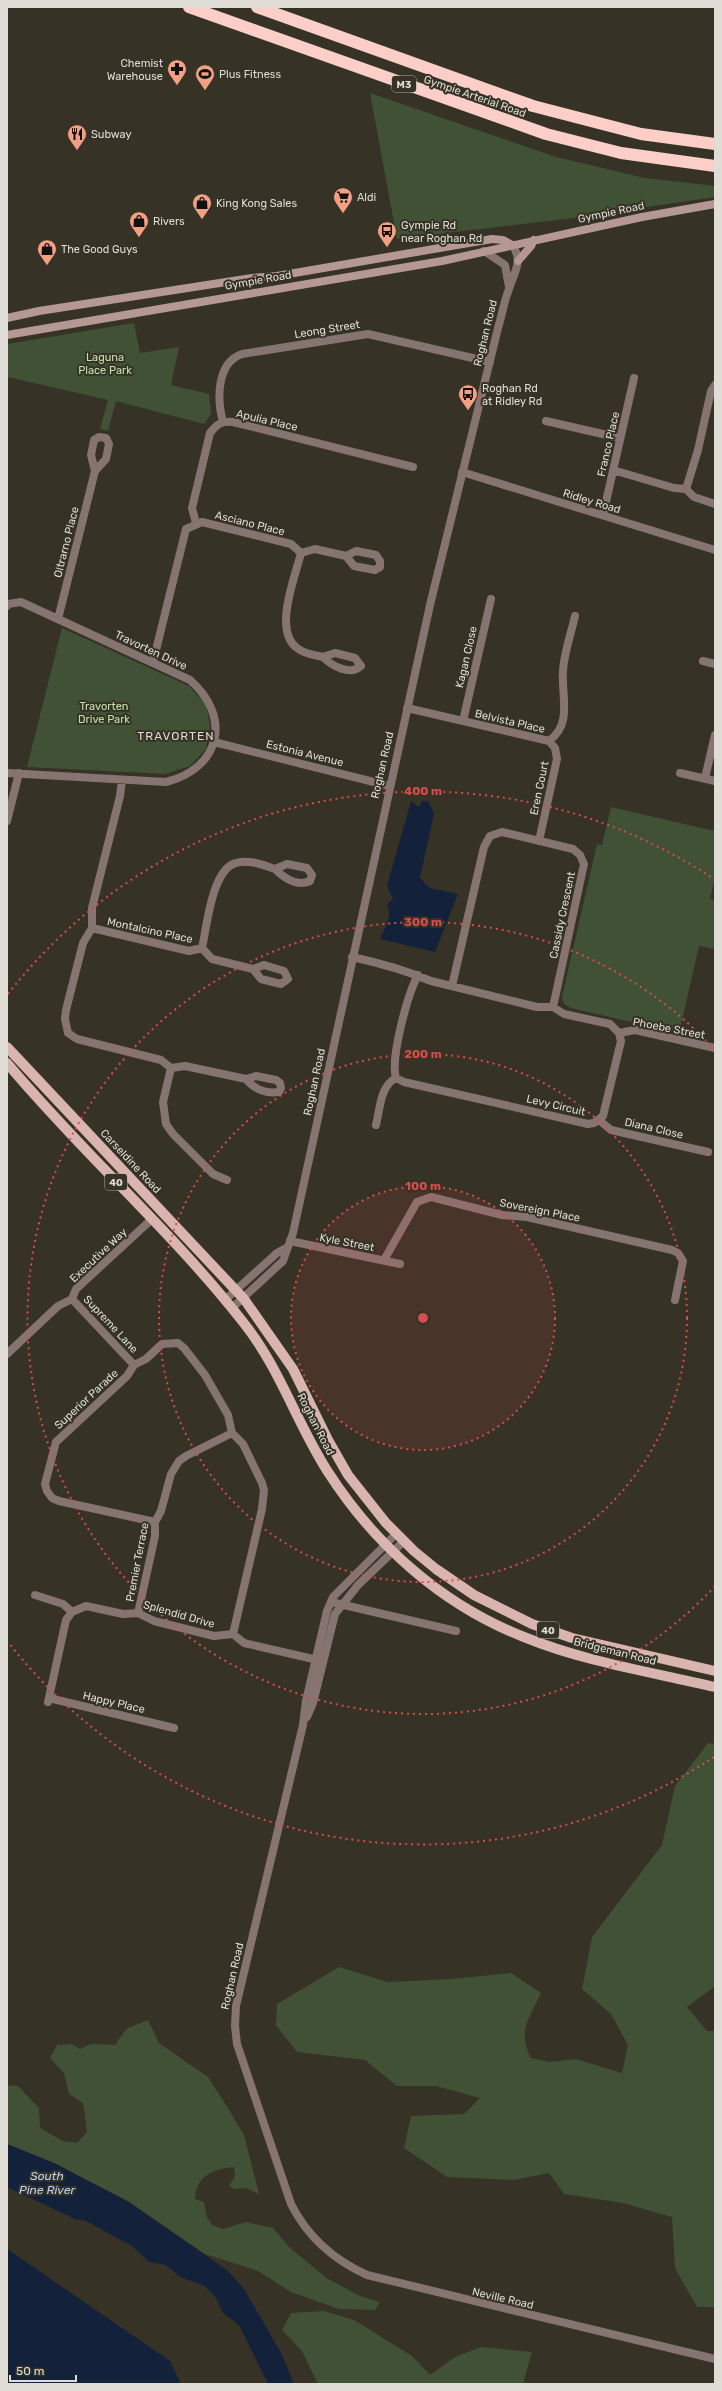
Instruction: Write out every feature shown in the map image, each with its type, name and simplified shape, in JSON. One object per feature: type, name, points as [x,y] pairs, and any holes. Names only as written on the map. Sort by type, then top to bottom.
[{"type":"highway","name":"Gympie Arterial Road","points":[[189,7],[546,134],[621,153],[715,166]]},
{"type":"highway","name":"Gympie Arterial Road","points":[[257,7],[533,106],[641,134],[715,144]]},
{"type":"main road","name":"Gympie Road","points":[[7,335],[442,261],[642,217],[715,204]]},
{"type":"main road","name":"Gympie Road","points":[[7,318],[39,311],[252,278],[277,276],[492,239],[503,240],[512,245]]},
{"type":"main road","points":[[518,261],[531,246],[534,240]]},
{"type":"main road","name":"Carseldine Road","points":[[7,1047],[237,1290]]},
{"type":"main road","name":"40","points":[[7,1063],[43,1106],[152,1219],[225,1300]]},
{"type":"main road","name":"Roghan Road","points":[[237,1290],[293,1369],[328,1440],[348,1475],[371,1506],[400,1538]]},
{"type":"main road","name":"Roghan Road","points":[[225,1300],[276,1370],[326,1469],[358,1514],[388,1549]]},
{"type":"main road","name":"Bridgeman Road","points":[[400,1538],[455,1583],[494,1606],[532,1624],[572,1638],[715,1671]]},
{"type":"main road","name":"Bridgeman Road","points":[[388,1549],[427,1581],[458,1603],[484,1618],[523,1637],[587,1657],[715,1687]]},
{"type":"street","points":[[512,245],[516,252],[518,261]]},
{"type":"street","name":"Roghan Road","points":[[484,251],[505,265],[509,288]]},
{"type":"street","name":"Roghan Road","points":[[232,1308],[283,1261],[288,1245],[407,708],[462,472],[509,288],[515,278],[518,261]]},
{"type":"street","name":"Leong Street","points":[[222,422],[219,399],[222,377],[228,362],[242,354],[368,334],[490,362]]},
{"type":"street","name":"Franco Place","points":[[603,515],[634,378]]},
{"type":"street","points":[[686,489],[698,450],[711,391],[715,385]]},
{"type":"street","points":[[546,421],[620,438]]},
{"type":"street","name":"Apulia Place","points":[[196,523],[192,508],[210,433],[216,425],[222,422],[233,422],[413,467]]},
{"type":"street","points":[[613,470],[674,488],[686,489],[694,497],[715,504]]},
{"type":"street","name":"Oltrarno Place","points":[[58,619],[95,471]]},
{"type":"street","name":"Ridley Road","points":[[462,472],[715,550]]},
{"type":"street","name":"Asciano Place","points":[[196,523],[202,522],[291,544],[301,553]]},
{"type":"street","points":[[153,662],[186,529],[196,523]]},
{"type":"street","points":[[323,657],[306,653],[296,648],[289,641],[286,632],[285,619],[301,553],[315,549],[346,556]]},
{"type":"street","name":"Kagan Close","points":[[463,721],[491,599]]},
{"type":"street","name":"Travorten Drive","points":[[7,604],[21,602],[190,680],[203,692],[215,715],[214,742],[212,751],[204,762],[182,778],[166,782],[7,773]]},
{"type":"street","name":"Belvista Place","points":[[407,708],[549,741],[557,736],[562,728],[566,710],[563,672],[575,616]]},
{"type":"street","points":[[703,662],[715,664]]},
{"type":"street","points":[[705,778],[715,736]]},
{"type":"street","name":"Eren Court","points":[[540,841],[557,759],[555,748],[549,741]]},
{"type":"street","name":"Estonia Avenue","points":[[214,742],[390,786]]},
{"type":"street","points":[[680,773],[715,780]]},
{"type":"street","points":[[7,821],[19,774]]},
{"type":"street","name":"Montalcino Place","points":[[122,780],[120,796],[92,908],[92,928],[190,952],[202,948],[212,960],[253,969]]},
{"type":"street","name":"Cassidy Crescent","points":[[452,986],[486,841],[495,833],[502,832],[573,849],[580,855],[584,864],[553,1007]]},
{"type":"street","points":[[202,948],[218,879],[226,867],[236,862],[248,861],[275,869]]},
{"type":"street","points":[[92,928],[83,943],[66,1010],[65,1019],[68,1033],[77,1039],[161,1060],[171,1068],[185,1066],[246,1080]]},
{"type":"street","points":[[352,957],[394,966],[418,974],[431,981],[537,1006],[553,1007],[564,1014],[610,1024],[619,1033]]},
{"type":"street","points":[[376,1125],[384,1089],[388,1082],[396,1078],[394,1064],[409,994],[418,974]]},
{"type":"street","name":"Phoebe Street","points":[[619,1033],[635,1030],[715,1048]]},
{"type":"street","name":"Levy Circuit","points":[[396,1078],[404,1082],[588,1124],[598,1120],[605,1112],[620,1041],[619,1033]]},
{"type":"street","points":[[171,1068],[163,1102],[166,1124],[172,1134],[213,1174],[227,1180]]},
{"type":"street","name":"Diana Close","points":[[598,1120],[610,1130],[708,1152]]},
{"type":"street","name":"Sovereign Place","points":[[384,1260],[417,1202],[431,1197],[502,1214],[527,1217],[672,1250],[678,1253],[683,1261],[675,1300]]},
{"type":"street","name":"Executive Way","points":[[7,1354],[58,1306],[72,1299],[76,1289],[152,1219]]},
{"type":"street","points":[[225,1300],[288,1245]]},
{"type":"street","name":"Kyle Street","points":[[288,1245],[384,1260],[400,1264]]},
{"type":"street","name":"Supreme Lane","points":[[72,1299],[134,1365]]},
{"type":"street","name":"Superior Parade","points":[[155,1522],[59,1501],[52,1498],[47,1491],[45,1484],[56,1442],[127,1376],[134,1365],[146,1359],[162,1344],[178,1343],[184,1348],[205,1375],[228,1415],[232,1434],[243,1444],[264,1490],[262,1509],[233,1634]]},
{"type":"street","name":"Premier Terrace","points":[[138,1613],[155,1536],[155,1522],[162,1511],[171,1474],[180,1461],[232,1434]]},
{"type":"street","name":"Roghan Road","points":[[319,1660],[331,1602],[400,1538]]},
{"type":"street","name":"Roghan Road","points":[[303,2225],[291,2204],[237,2044],[235,2026],[236,2006],[303,1725],[306,1701],[319,1660],[333,1620],[342,1604],[388,1549]]},
{"type":"street","points":[[35,1595],[64,1604],[72,1612]]},
{"type":"street","points":[[331,1602],[456,1631]]},
{"type":"street","name":"Splendid Drive","points":[[72,1612],[86,1606],[123,1614],[138,1613],[154,1621],[214,1636],[233,1634]]},
{"type":"street","name":"Happy Place","points":[[72,1612],[66,1620],[48,1700],[174,1728]]},
{"type":"street","points":[[233,1634],[244,1643],[319,1660]]},
{"type":"street","name":"Neville Road","points":[[303,2225],[339,2259],[357,2270],[378,2279],[715,2359]]},
{"type":"green space","points":[[370,93],[556,157],[645,178],[715,186],[715,197],[574,218],[397,239]]},
{"type":"green space","name":"Laguna Place Park","points":[[134,323],[140,353],[179,347],[171,385],[209,394],[211,414],[204,424],[116,401],[108,431],[100,429],[108,400],[8,377],[7,382],[7,344]]},
{"type":"green space","name":"Travorten Drive Park","points":[[62,628],[189,686],[206,705],[210,726],[206,749],[190,766],[165,774],[27,767]]},
{"type":"green space","points":[[611,807],[715,831],[715,878],[710,899],[715,900],[715,949],[699,946],[679,1033],[571,1008],[564,1004],[562,997],[597,844],[602,845]]},
{"type":"green space","points":[[708,1743],[715,1744],[715,1986],[687,2007],[707,2031],[715,2031],[715,2307],[697,2307],[675,2268],[672,2217],[623,2203],[564,2194],[549,2173],[513,2180],[447,2177],[404,2148],[411,2116],[464,2114],[480,2098],[436,2086],[397,2086],[365,2060],[297,2052],[276,2025],[277,2004],[339,1967],[388,1982],[452,1979],[511,1973],[541,1993],[526,2025],[525,2040],[531,2058],[550,2062],[576,2059],[622,2073],[628,2045],[611,2014],[582,1989],[592,1937],[662,1845],[675,1786]]},
{"type":"green space","points":[[148,2020],[159,2043],[208,2077],[244,2135],[259,2194],[246,2188],[234,2189],[229,2186],[235,2176],[234,2167],[219,2170],[207,2175],[202,2179],[196,2191],[195,2199],[204,2202],[207,2217],[212,2225],[223,2229],[246,2222],[273,2228],[289,2247],[328,2279],[360,2296],[380,2302],[375,2310],[339,2309],[291,2292],[258,2271],[205,2254],[129,2202],[54,2163],[7,2144],[7,2085],[18,2086],[39,2108],[40,2128],[63,2141],[77,2143],[87,2132],[83,2103],[69,2094],[64,2073],[50,2058],[57,2045],[72,2044],[80,2049],[91,2044],[115,2045],[126,2029]]},
{"type":"green space","points":[[324,2311],[354,2320],[412,2356],[430,2375],[455,2357],[481,2347],[532,2352],[523,2384],[318,2384],[302,2351],[282,2330],[291,2313]]},
{"type":"water","points":[[411,801],[419,807],[422,801],[428,801],[434,813],[420,878],[430,888],[458,894],[435,952],[380,939],[389,918],[389,909],[387,904],[393,899],[387,886]]},
{"type":"water","name":"South Pine River","points":[[7,2144],[54,2163],[129,2202],[228,2271],[244,2289],[281,2353],[294,2384],[268,2384],[239,2325],[223,2313],[216,2298],[205,2286],[180,2277],[166,2265],[149,2262],[132,2246],[86,2221],[75,2219],[7,2187]]},
{"type":"water","points":[[7,2249],[170,2361],[181,2384],[7,2384]]},
{"type":"place","name":"Chemist Warehouse","points":[[177,86]]},
{"type":"place","name":"Plus Fitness","points":[[205,91]]},
{"type":"place","name":"Subway","points":[[77,151]]},
{"type":"place","name":"Aldi","points":[[343,214]]},
{"type":"place","name":"King Kong Sales","points":[[202,220]]},
{"type":"place","name":"Rivers","points":[[139,238]]},
{"type":"place","name":"Gympie Rd near Roghan Rd","points":[[387,248]]},
{"type":"place","name":"The Good Guys","points":[[47,266]]},
{"type":"place","name":"Roghan Rd at Ridley Rd","points":[[468,411]]},
{"type":"district","name":"TRAVORTEN","points":[[176,736]]}]
